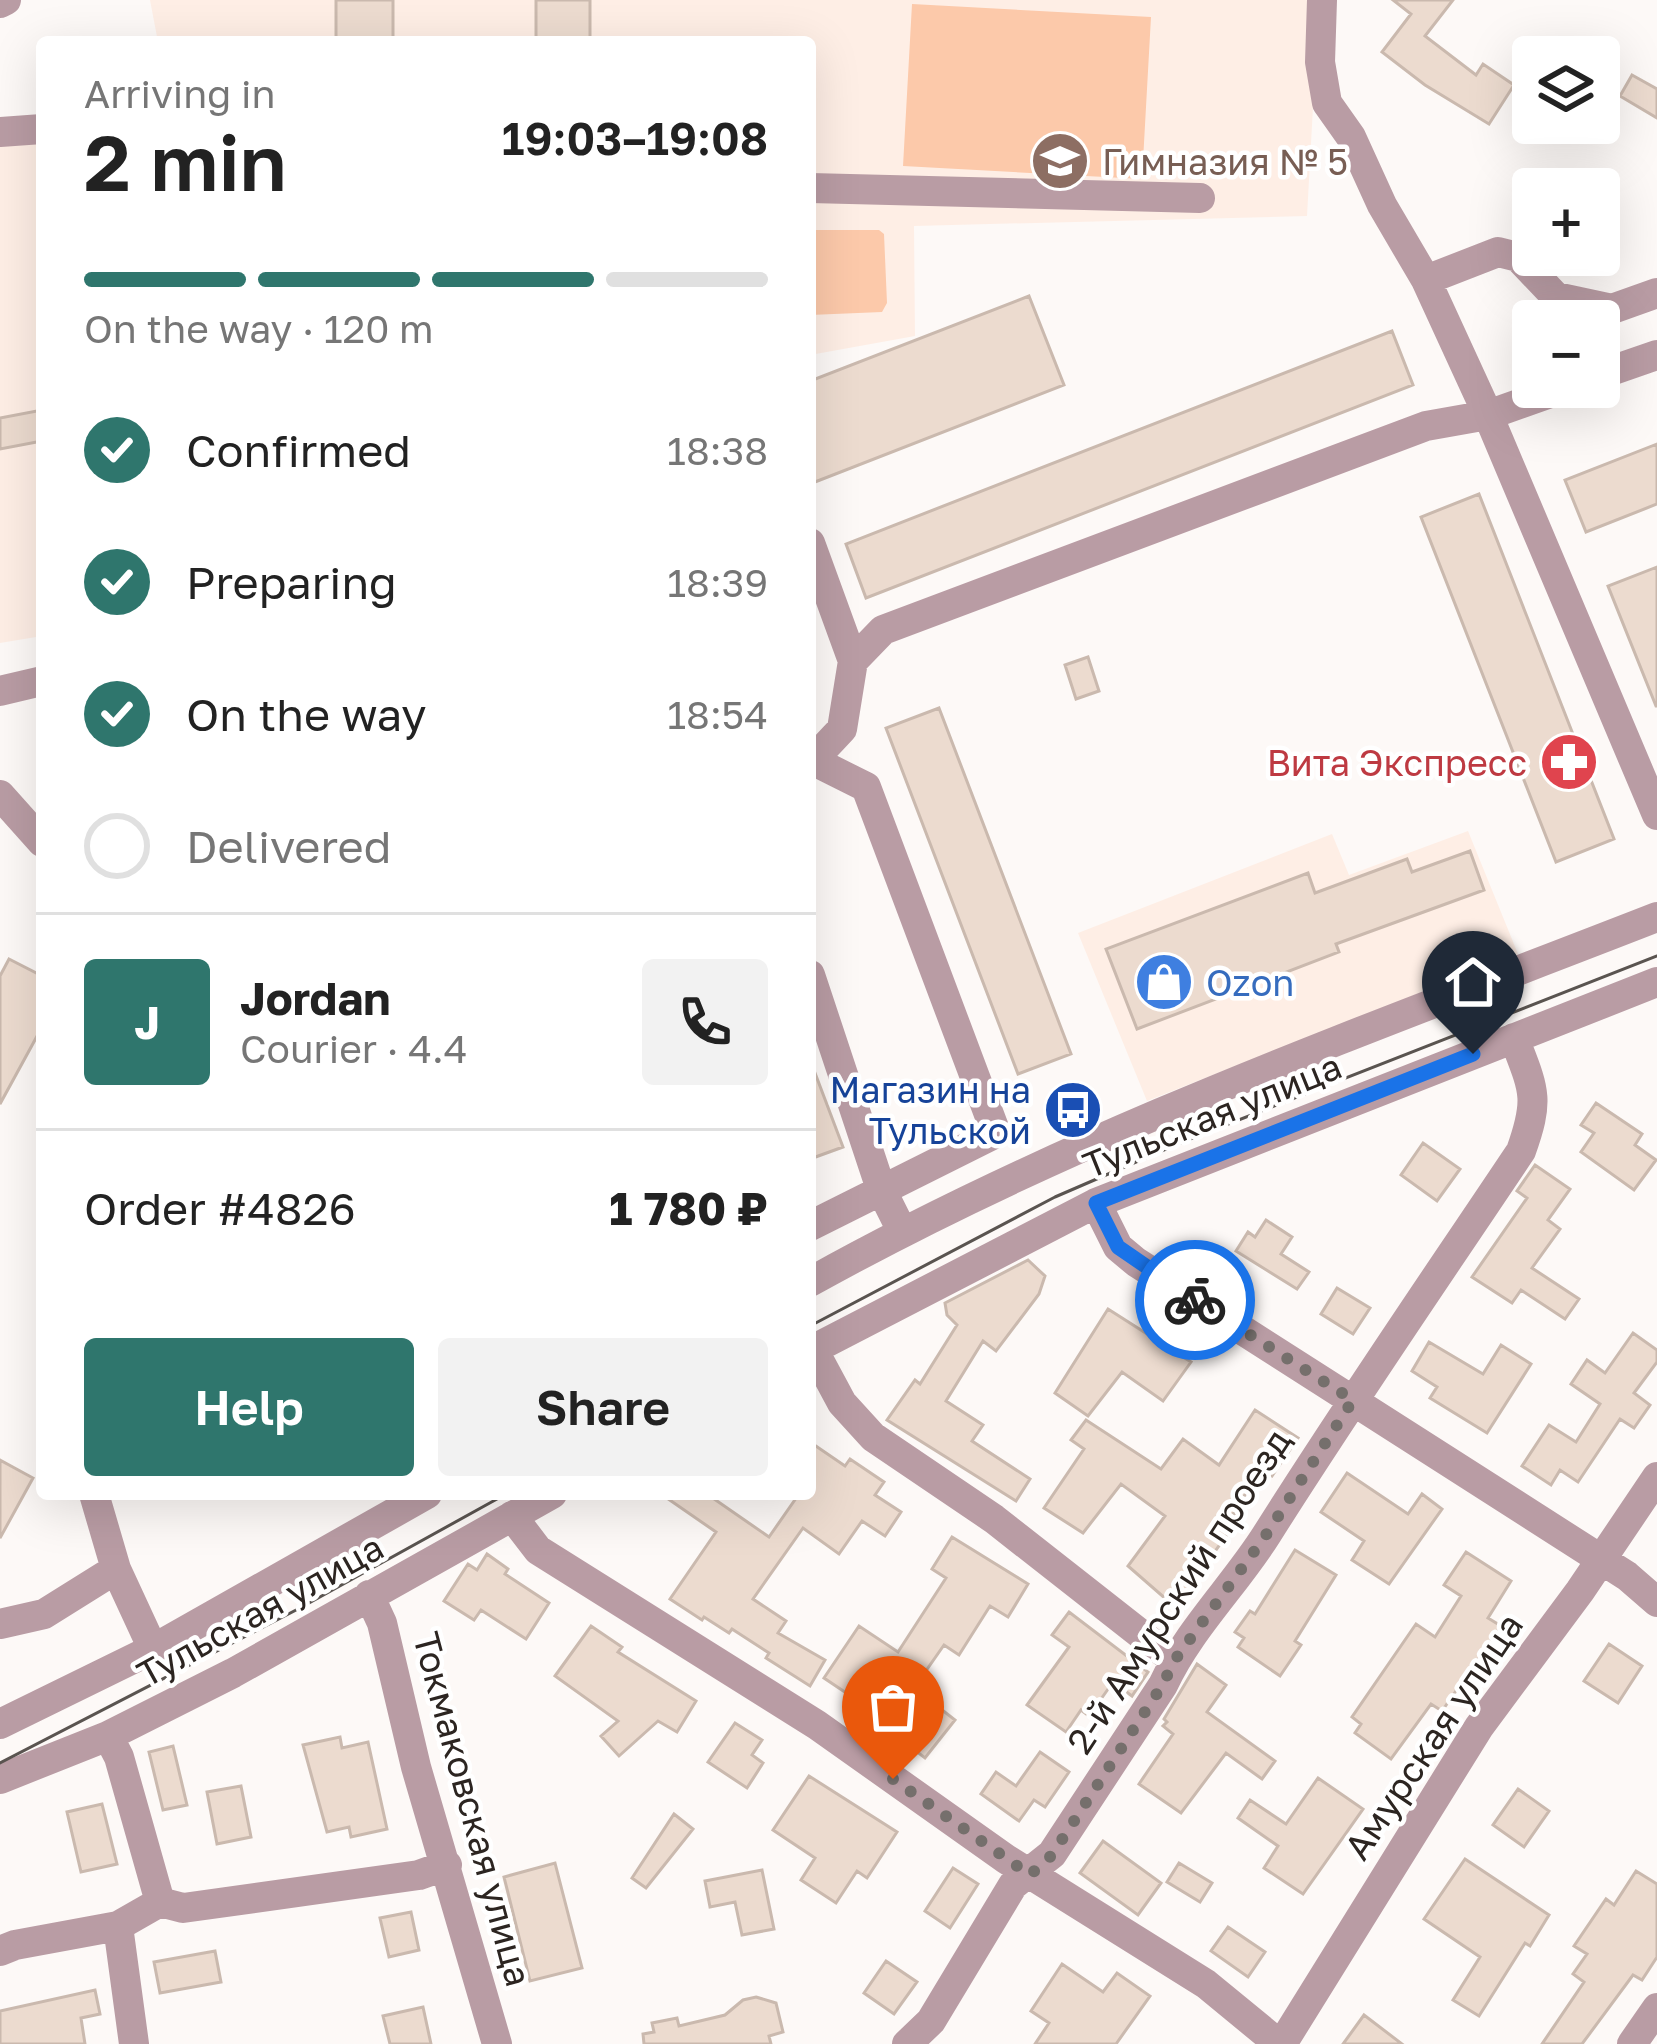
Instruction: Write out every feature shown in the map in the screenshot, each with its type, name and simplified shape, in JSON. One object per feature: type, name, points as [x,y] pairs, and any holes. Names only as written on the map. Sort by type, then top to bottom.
[{"type":"street","points":[[1326,4],[1320,62],[1327,103],[1351,137],[1382,205],[1426,280],[1657,814]]},
{"type":"street","points":[[0,132],[36,129]]},
{"type":"street","points":[[816,188],[1200,198]]},
{"type":"street","points":[[1426,280],[1498,252],[1518,257],[1556,297],[1612,309],[1657,292]]},
{"type":"street","points":[[1620,368],[1657,355]]},
{"type":"street","points":[[853,661],[883,630],[1426,426],[1512,406]]},
{"type":"street","points":[[816,559],[853,661],[842,729],[816,758]]},
{"type":"street","points":[[0,691],[36,682]]},
{"type":"street","points":[[816,764],[866,788],[996,1133],[816,1223]]},
{"type":"street","points":[[0,795],[36,835]]},
{"type":"street","name":"Тульская улица","points":[[816,1279],[902,1231],[1144,1118],[1657,917]]},
{"type":"street","name":"Тульская улица","points":[[816,1348],[1096,1203],[1657,982]]},
{"type":"street","points":[[816,993],[881,1189],[902,1231]]},
{"type":"street","name":"2-й Амурский проезд","points":[[907,2044],[931,2021],[1013,1885],[1052,1855],[1174,1661],[1264,1538],[1521,1151],[1535,1112],[1530,1080],[1514,1038]]},
{"type":"street","points":[[1096,1203],[1118,1247],[1136,1262],[1601,1559],[1657,1602]]},
{"type":"street","points":[[816,1357],[842,1403],[873,1437],[994,1519],[1174,1661]]},
{"type":"street","name":"Амурская улица","points":[[1281,2044],[1479,1727],[1657,1477]]},
{"type":"street","points":[[96,1500],[116,1569],[153,1649]]},
{"type":"street","name":"Тульская улица","points":[[0,1724],[153,1649],[416,1500]]},
{"type":"street","name":"Тульская улица","points":[[0,1779],[108,1736],[233,1673],[541,1500]]},
{"type":"street","points":[[512,1516],[538,1550],[818,1725],[1030,1875],[1206,1984],[1281,2044]]},
{"type":"street","points":[[0,1624],[44,1614],[116,1569]]},
{"type":"street","name":"Токмаковская улица","points":[[368,1595],[382,1623],[416,1767],[497,2044]]},
{"type":"street","points":[[108,1736],[119,1757],[160,1902]]},
{"type":"street","points":[[0,1951],[118,1926],[160,1902],[183,1908],[419,1875],[447,1864]]},
{"type":"street","points":[[118,1926],[134,2044]]},
{"type":"street","points":[[1632,2044],[1657,2008]]},
{"type":"shaded area","name":"Гимназия № 5","points":[[150,0],[1311,0],[1313,107],[1307,216],[914,226],[915,336],[816,354],[816,36],[157,36]]},
{"type":"shaded area","points":[[912,4],[1151,17],[1142,179],[903,166]]},
{"type":"shaded area","points":[[36,138],[36,637],[0,643],[0,140]]},
{"type":"shaded area","points":[[816,230],[879,230],[884,234],[887,303],[882,312],[816,315]]},
{"type":"shaded area","points":[[1468,831],[1518,954],[1147,1101],[1078,933],[1332,834],[1349,875]]},
{"type":"building","points":[[336,0],[393,0],[393,36],[336,36]]},
{"type":"building","points":[[536,0],[590,0],[590,36],[536,36]]},
{"type":"building","points":[[1393,0],[1453,0],[1425,36],[1476,75],[1483,64],[1512,84],[1489,124],[1382,52],[1411,14]]},
{"type":"building","points":[[1632,75],[1657,89],[1657,118],[1620,96]]},
{"type":"building","points":[[1029,296],[1064,385],[816,482],[816,379]]},
{"type":"building","points":[[1392,331],[1413,385],[866,598],[846,544]]},
{"type":"building","points":[[36,411],[36,442],[0,449],[0,418]]},
{"type":"building","points":[[1657,444],[1657,504],[1586,532],[1565,480]]},
{"type":"building","points":[[1479,494],[1614,839],[1556,862],[1421,517]]},
{"type":"building","points":[[1657,567],[1657,706],[1656,706],[1608,586]]},
{"type":"building","points":[[1088,657],[1099,691],[1076,699],[1065,665]]},
{"type":"building","points":[[939,708],[1071,1054],[1018,1074],[886,728]]},
{"type":"building","points":[[1470,851],[1484,890],[1336,944],[1339,952],[1137,1029],[1106,949],[1308,873],[1315,893],[1407,859],[1412,872]]},
{"type":"building","points":[[9,959],[36,973],[36,1038],[0,1104],[0,976]]},
{"type":"building","points":[[816,1076],[843,1147],[816,1157]]},
{"type":"building","points":[[1596,1103],[1642,1134],[1635,1145],[1656,1160],[1634,1190],[1581,1152],[1594,1133],[1581,1125]]},
{"type":"building","points":[[1423,1143],[1460,1169],[1437,1201],[1401,1175]]},
{"type":"building","points":[[1535,1165],[1570,1189],[1548,1220],[1560,1229],[1532,1268],[1579,1299],[1565,1319],[1521,1290],[1512,1303],[1472,1277],[1527,1198],[1517,1191]]},
{"type":"building","points":[[1266,1220],[1292,1237],[1281,1254],[1309,1272],[1297,1289],[1236,1251],[1248,1232],[1255,1237]]},
{"type":"building","points":[[1028,1260],[1045,1276],[1039,1294],[996,1351],[983,1341],[946,1401],[983,1425],[972,1441],[1030,1479],[1016,1501],[887,1420],[915,1380],[920,1384],[957,1325],[947,1315],[945,1303]]},
{"type":"building","points":[[1337,1288],[1370,1308],[1353,1334],[1321,1314]]},
{"type":"building","points":[[1108,1309],[1191,1362],[1163,1401],[1122,1372],[1088,1416],[1055,1393]]},
{"type":"building","points":[[1633,1333],[1657,1350],[1657,1362],[1634,1393],[1650,1405],[1634,1428],[1620,1419],[1578,1482],[1560,1470],[1551,1485],[1522,1466],[1549,1425],[1576,1442],[1600,1404],[1571,1384],[1587,1360],[1605,1373]]},
{"type":"building","points":[[1429,1342],[1483,1374],[1501,1345],[1531,1364],[1487,1433],[1430,1398],[1437,1387],[1412,1371]]},
{"type":"building","points":[[1255,1410],[1298,1438],[1272,1476],[1261,1469],[1233,1514],[1239,1518],[1175,1607],[1128,1566],[1165,1516],[1121,1484],[1083,1533],[1044,1508],[1084,1449],[1071,1440],[1086,1420],[1161,1469],[1183,1439],[1219,1465]]},
{"type":"building","points":[[816,1446],[845,1466],[850,1459],[884,1482],[875,1495],[901,1512],[885,1536],[862,1521],[839,1554],[803,1528],[753,1599],[786,1621],[778,1633],[825,1660],[810,1686],[732,1629],[729,1633],[702,1620],[670,1599],[716,1532],[670,1500],[716,1500],[769,1537],[795,1500],[816,1500]]},
{"type":"building","points":[[0,1460],[33,1478],[0,1538]]},
{"type":"building","points":[[1347,1473],[1408,1514],[1422,1494],[1442,1509],[1389,1584],[1352,1560],[1364,1541],[1321,1512]]},
{"type":"building","points":[[952,1537],[1028,1584],[1008,1617],[990,1606],[959,1655],[944,1645],[914,1688],[955,1720],[925,1758],[895,1735],[900,1729],[824,1678],[859,1626],[898,1652],[946,1578],[932,1569]]},
{"type":"building","points":[[1295,1550],[1336,1575],[1295,1641],[1301,1645],[1280,1676],[1238,1647],[1244,1638],[1235,1632],[1250,1611],[1255,1614]]},
{"type":"building","points":[[1466,1552],[1511,1581],[1488,1618],[1501,1626],[1442,1711],[1431,1704],[1391,1759],[1355,1733],[1361,1724],[1352,1717],[1416,1624],[1435,1637],[1461,1596],[1444,1585]]},
{"type":"building","points":[[487,1554],[508,1569],[505,1574],[549,1603],[526,1639],[481,1610],[474,1620],[444,1601],[468,1564],[477,1570]]},
{"type":"building","points":[[1069,1612],[1148,1672],[1132,1696],[1113,1682],[1089,1716],[1081,1710],[1066,1732],[1027,1705],[1069,1647],[1052,1635]]},
{"type":"building","points":[[591,1626],[622,1647],[618,1652],[696,1701],[677,1732],[658,1721],[619,1756],[601,1736],[618,1721],[555,1676]]},
{"type":"building","points":[[1609,1644],[1642,1666],[1618,1703],[1584,1681]]},
{"type":"building","points":[[1197,1664],[1226,1685],[1207,1712],[1275,1761],[1262,1779],[1226,1753],[1181,1813],[1139,1784],[1173,1734],[1163,1726],[1164,1719]]},
{"type":"building","points":[[735,1723],[762,1740],[752,1755],[763,1763],[747,1788],[708,1762]]},
{"type":"building","points":[[340,1737],[342,1748],[368,1742],[387,1829],[351,1837],[349,1827],[327,1832],[303,1745]]},
{"type":"building","points":[[173,1746],[187,1805],[163,1810],[149,1752]]},
{"type":"building","points":[[1040,1752],[1069,1772],[1045,1807],[1034,1800],[1019,1821],[981,1794],[996,1772],[1016,1786]]},
{"type":"building","points":[[809,1776],[897,1832],[867,1878],[857,1871],[836,1903],[801,1880],[815,1858],[773,1830]]},
{"type":"building","points":[[1318,1778],[1363,1809],[1303,1894],[1264,1868],[1278,1846],[1238,1818],[1250,1800],[1286,1824]]},
{"type":"building","points":[[241,1786],[251,1837],[217,1844],[207,1792]]},
{"type":"building","points":[[1518,1789],[1549,1811],[1524,1847],[1493,1825]]},
{"type":"building","points":[[102,1804],[117,1864],[81,1872],[67,1812]]},
{"type":"building","points":[[674,1814],[693,1829],[646,1888],[632,1878]]},
{"type":"building","points":[[1103,1841],[1161,1883],[1138,1915],[1080,1873]]},
{"type":"building","points":[[1465,1859],[1549,1915],[1530,1946],[1525,1943],[1479,2016],[1453,2000],[1480,1957],[1424,1919]]},
{"type":"building","points":[[555,1863],[582,1968],[530,1981],[504,1877]]},
{"type":"building","points":[[1179,1863],[1212,1883],[1200,1902],[1167,1882]]},
{"type":"building","points":[[953,1868],[978,1884],[950,1928],[925,1911]]},
{"type":"building","points":[[762,1870],[774,1929],[742,1935],[735,1902],[710,1907],[705,1881]]},
{"type":"building","points":[[1636,1871],[1657,1884],[1657,1957],[1642,1980],[1633,1975],[1582,2044],[1542,2044],[1584,1982],[1573,1974],[1587,1954],[1574,1946],[1606,1899],[1614,1905]]},
{"type":"building","points":[[411,1912],[419,1950],[389,1957],[380,1918]]},
{"type":"building","points":[[1228,1927],[1265,1952],[1248,1977],[1211,1951]]},
{"type":"building","points":[[215,1951],[221,1982],[160,1993],[154,1962]]},
{"type":"building","points":[[886,1961],[917,1982],[894,2014],[864,1993]]},
{"type":"building","points":[[1062,1964],[1103,1992],[1117,1973],[1150,1996],[1116,2044],[1035,2044],[1049,2023],[1031,2011]]},
{"type":"building","points":[[95,1990],[100,2014],[81,2018],[85,2044],[0,2044],[0,2011]]},
{"type":"building","points":[[756,1997],[776,2003],[783,2032],[769,2036],[771,2044],[644,2044],[643,2034],[654,2032],[652,2023],[677,2018],[679,2026],[725,2015],[743,2000]]},
{"type":"building","points":[[423,2007],[431,2044],[390,2044],[383,2016]]},
{"type":"building","points":[[1364,2015],[1402,2044],[1343,2044]]},
{"type":"tram line","points":[[816,1323],[1055,1197],[1180,1143],[1657,956]]},
{"type":"tram line","points":[[0,1763],[300,1608],[495,1500]]},
{"type":"way so far","points":[[893,1779],[1030,1875],[1052,1855],[1174,1661],[1264,1538],[1353,1400],[1195,1300]]},
{"type":"place","name":"Гимназия № 5","points":[[1060,161]]},
{"type":"place","name":"Вита Экспресс","points":[[1569,762]]},
{"type":"place","name":"Ozon","points":[[1164,982]]},
{"type":"place","name":"Магазин на Тульской","points":[[1073,1110]]},
{"type":"route","points":[[1195,1300],[1118,1247],[1096,1203],[1473,1054]]}]
